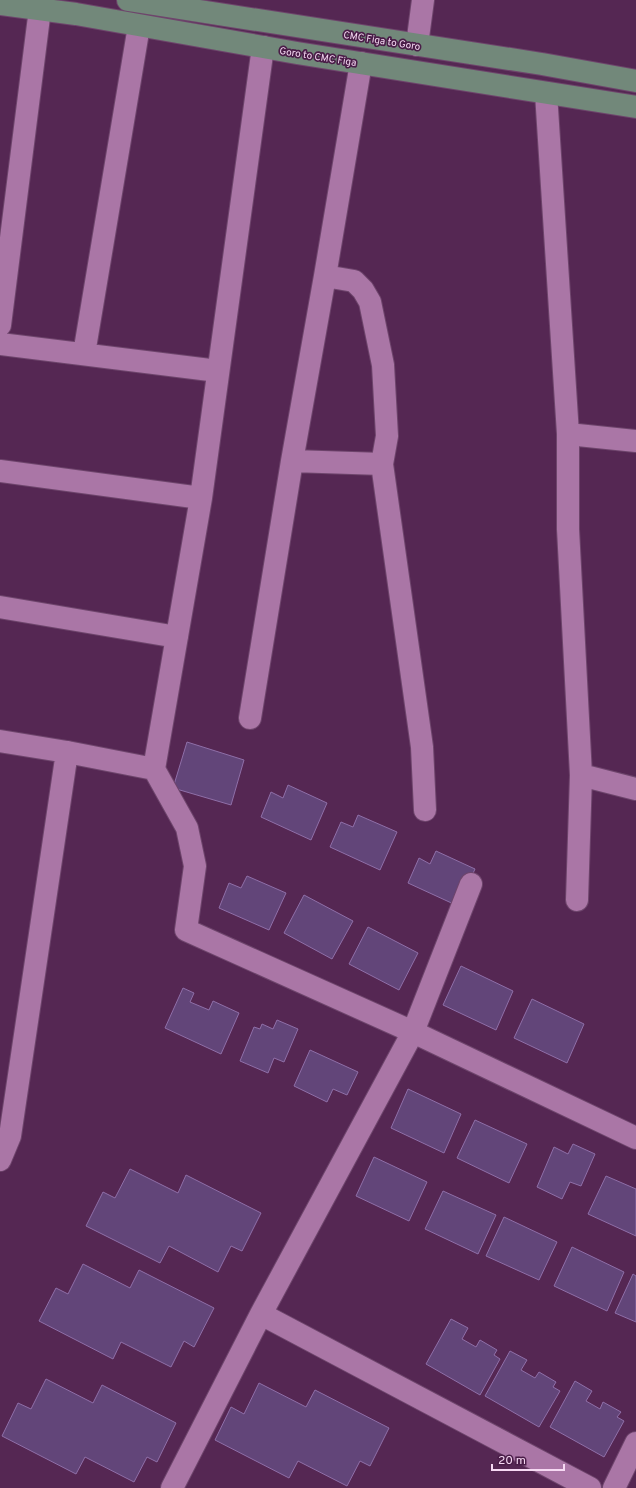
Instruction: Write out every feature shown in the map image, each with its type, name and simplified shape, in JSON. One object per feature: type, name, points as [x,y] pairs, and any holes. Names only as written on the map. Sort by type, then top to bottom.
[{"type":"main road","name":"CMC Figa to Goro","points":[[128,0],[542,64],[636,82]]},
{"type":"main road","name":"Goro to CMC Figa","points":[[0,4],[76,14],[263,47],[546,93],[635,111]]},
{"type":"street","points":[[417,45],[423,0]]},
{"type":"street","points":[[0,325],[40,9]]},
{"type":"street","points":[[84,354],[139,26]]},
{"type":"street","points":[[263,47],[201,498],[154,769],[187,828],[195,866],[186,930],[413,1032],[636,1138]]},
{"type":"street","points":[[250,718],[292,461],[361,63]]},
{"type":"street","points":[[546,93],[568,434],[568,529],[581,775],[577,900]]},
{"type":"street","points":[[325,276],[354,282],[363,290],[370,302],[383,365],[387,436],[382,464],[422,747],[425,810]]},
{"type":"street","points":[[0,344],[218,371]]},
{"type":"street","points":[[568,434],[636,441]]},
{"type":"street","points":[[292,461],[382,464]]},
{"type":"street","points":[[0,471],[201,498]]},
{"type":"street","points":[[0,607],[178,637]]},
{"type":"street","points":[[0,741],[154,769]]},
{"type":"street","points":[[0,1160],[67,752]]},
{"type":"street","points":[[581,775],[636,789]]},
{"type":"street","points":[[172,1488],[261,1314],[413,1032],[471,884]]},
{"type":"street","points":[[261,1314],[590,1488]]},
{"type":"street","points":[[614,1488],[636,1443]]},
{"type":"building","points":[[187,742],[244,760],[231,805],[173,788]]},
{"type":"building","points":[[288,785],[327,803],[311,840],[261,817],[271,792],[283,798]]},
{"type":"building","points":[[358,815],[397,832],[380,870],[330,847],[341,822],[353,827]]},
{"type":"building","points":[[436,851],[475,869],[458,906],[408,883],[419,858],[430,864]]},
{"type":"building","points":[[247,876],[286,893],[269,930],[219,908],[229,883],[241,888]]},
{"type":"building","points":[[304,895],[353,921],[332,959],[284,933]]},
{"type":"building","points":[[368,927],[418,953],[399,990],[349,964]]},
{"type":"building","points":[[461,966],[513,991],[496,1030],[443,1005]]},
{"type":"building","points":[[183,988],[194,993],[190,1002],[209,1010],[213,1001],[239,1013],[221,1054],[165,1028]]},
{"type":"building","points":[[532,999],[584,1024],[567,1063],[514,1038]]},
{"type":"building","points":[[277,1020],[298,1029],[284,1062],[274,1058],[268,1073],[240,1061],[254,1027],[260,1029],[262,1024],[273,1029]]},
{"type":"building","points":[[310,1050],[358,1072],[347,1095],[333,1089],[327,1102],[294,1086]]},
{"type":"building","points":[[408,1089],[461,1114],[444,1153],[391,1128]]},
{"type":"building","points":[[475,1120],[527,1144],[509,1183],[457,1158]]},
{"type":"building","points":[[573,1144],[595,1154],[581,1186],[570,1182],[562,1199],[537,1187],[554,1147],[568,1154]]},
{"type":"building","points":[[374,1157],[427,1182],[409,1221],[356,1196]]},
{"type":"building","points":[[130,1169],[178,1193],[186,1175],[261,1213],[242,1251],[231,1246],[218,1272],[169,1246],[160,1263],[86,1226],[103,1192],[115,1198]]},
{"type":"building","points":[[606,1176],[636,1189],[636,1236],[588,1214]]},
{"type":"building","points":[[443,1191],[496,1215],[478,1254],[425,1229]]},
{"type":"building","points":[[504,1217],[557,1242],[539,1280],[486,1256]]},
{"type":"building","points":[[572,1247],[624,1272],[607,1311],[554,1286]]},
{"type":"building","points":[[83,1264],[130,1288],[139,1270],[214,1308],[194,1347],[184,1341],[171,1367],[121,1342],[113,1359],[39,1321],[56,1288],[68,1294]]},
{"type":"building","points":[[633,1274],[636,1276],[636,1322],[615,1313]]},
{"type":"building","points":[[451,1319],[468,1328],[462,1339],[476,1347],[480,1340],[497,1350],[494,1355],[500,1359],[480,1395],[426,1364]]},
{"type":"building","points":[[510,1351],[527,1360],[521,1370],[535,1378],[539,1372],[556,1382],[553,1387],[560,1391],[539,1427],[485,1396]]},
{"type":"building","points":[[46,1379],[93,1403],[102,1385],[176,1423],[157,1462],[147,1457],[134,1482],[85,1457],[76,1474],[2,1436],[18,1403],[31,1409]]},
{"type":"building","points":[[575,1381],[592,1391],[586,1401],[600,1409],[603,1402],[621,1412],[617,1417],[624,1421],[604,1457],[550,1427]]},
{"type":"building","points":[[259,1383],[306,1407],[315,1390],[389,1428],[370,1466],[360,1461],[347,1486],[298,1461],[289,1478],[215,1440],[231,1407],[244,1414]]}]
